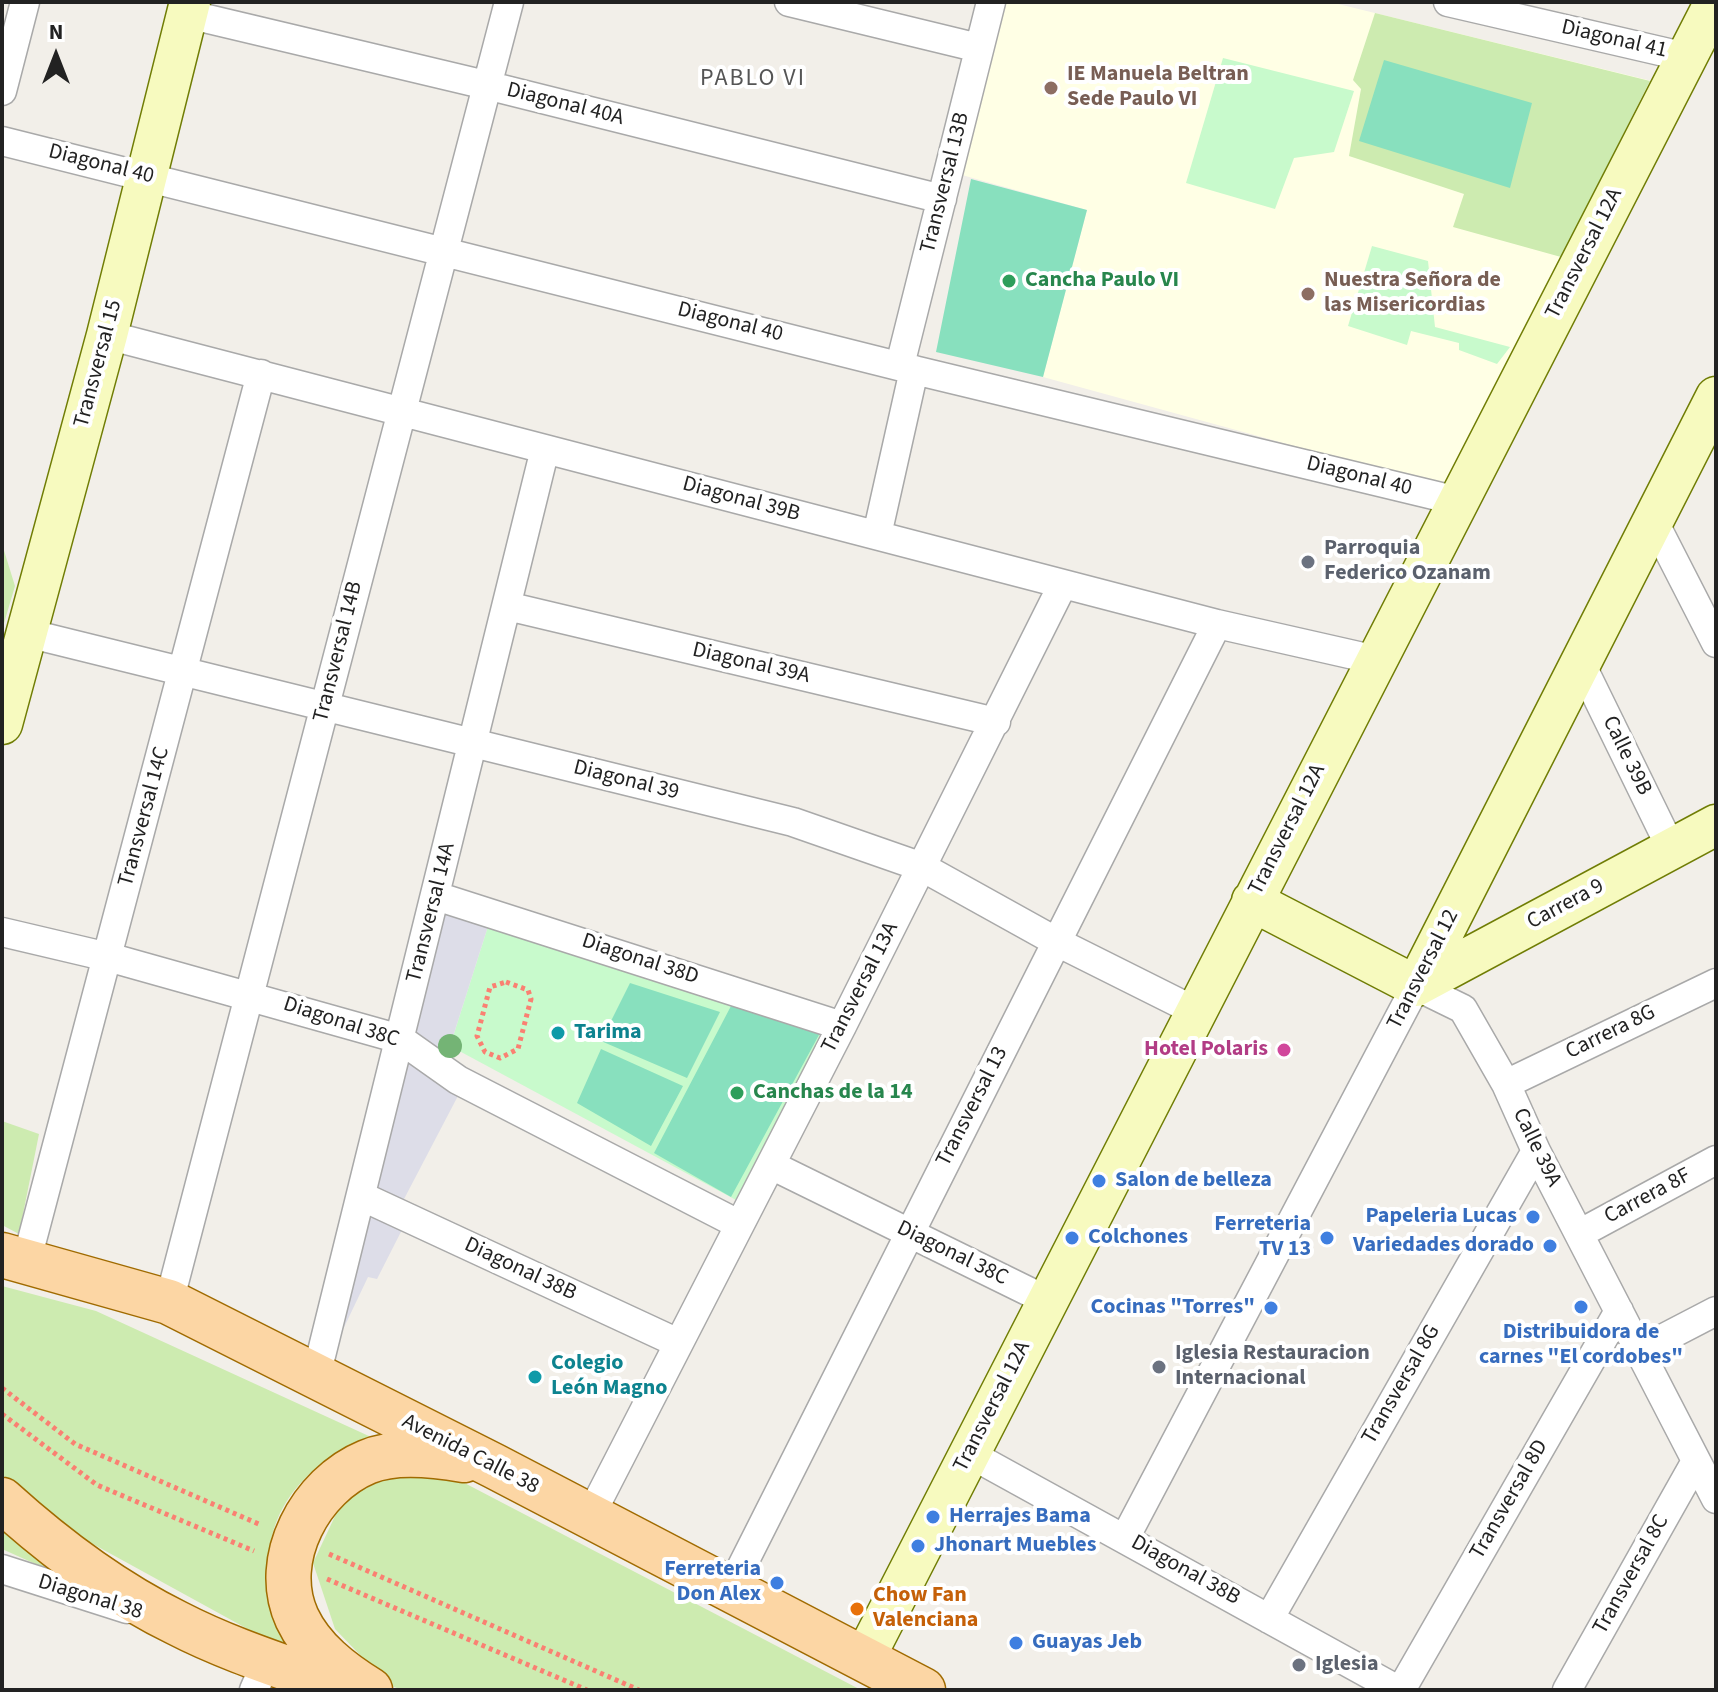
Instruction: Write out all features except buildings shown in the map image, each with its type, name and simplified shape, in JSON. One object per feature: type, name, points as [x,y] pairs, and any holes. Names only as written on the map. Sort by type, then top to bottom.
[{"type":"main road","name":"Avenida Calle 38","points":[[15,1257],[169,1302],[494,1466],[923,1690]]},
{"type":"main road","points":[[370,1690],[339,1671],[297,1618],[290,1590],[289,1565],[294,1539],[310,1510],[336,1479],[369,1460],[410,1455],[494,1466]]},
{"type":"main road","points":[[2,1500],[32,1527],[131,1597],[260,1675],[348,1690]]},
{"type":"street","points":[[2,91],[25,2]]},
{"type":"street","name":"Transversal 14B","points":[[169,1302],[251,996],[441,251],[509,2]]},
{"type":"street","points":[[789,2],[979,48]]},
{"type":"street","name":"Transversal 13B","points":[[877,535],[907,367],[942,199],[991,2]]},
{"type":"street","name":"Diagonal 41","points":[[1448,2],[1686,57]]},
{"type":"street","name":"Transversal 12A","points":[[864,1659],[1715,2]]},
{"type":"street","name":"Diagonal 40A","points":[[189,8],[942,199]]},
{"type":"street","name":"Transversal 15","points":[[2,724],[107,335],[189,8]]},
{"type":"street","name":"Diagonal 40","points":[[2,141],[1458,501]]},
{"type":"street","name":"Diagonal 39B","points":[[107,335],[1217,624],[1376,660]]},
{"type":"street","name":"Transversal 14C","points":[[15,1257],[108,957],[261,374]]},
{"type":"street","name":"Transversal 12","points":[[1125,1538],[1416,986],[1716,397]]},
{"type":"street","name":"Transversal 14A","points":[[316,1376],[545,449]]},
{"type":"street","points":[[1654,522],[1716,643]]},
{"type":"street","name":"Transversal 13A","points":[[589,1518],[842,1026],[1063,584]]},
{"type":"street","name":"Diagonal 39A","points":[[507,606],[996,722]]},
{"type":"street","name":"Transversal 13","points":[[730,1590],[1217,624]]},
{"type":"street","name":"Diagonal 39","points":[[27,633],[326,704],[793,822],[922,867],[1057,942],[1195,1011]]},
{"type":"street","name":"Calle 39B","points":[[1581,664],[1671,848]]},
{"type":"street","name":"Carrera 9","points":[[1416,986],[1716,825]]},
{"type":"street","name":"Diagonal 38D","points":[[436,896],[842,1026]]},
{"type":"street","name":"Calle 39A","points":[[1252,901],[1463,1009],[1506,1084],[1536,1151],[1696,1461],[1715,1492]]},
{"type":"street","name":"Diagonal 38C","points":[[2,932],[108,957],[400,1039],[458,1080],[738,1224]]},
{"type":"street","name":"Carrera 8G","points":[[1506,1084],[1716,983]]},
{"type":"street","name":"Transversal 8G","points":[[1269,1619],[1536,1151]]},
{"type":"street","name":"Carrera 8F","points":[[1579,1234],[1716,1160]]},
{"type":"street","name":"Diagonal 38C","points":[[771,1165],[1048,1301]]},
{"type":"street","name":"Diagonal 38B","points":[[361,1196],[678,1343]]},
{"type":"street","name":"Transversal 8D","points":[[1400,1690],[1619,1311]]},
{"type":"street","points":[[1639,1351],[1716,1311]]},
{"type":"street","name":"Diagonal 38B","points":[[970,1454],[1400,1690]]},
{"type":"street","name":"Transversal 8C","points":[[1567,1690],[1696,1461]]},
{"type":"street","name":"Diagonal 38","points":[[2,1569],[178,1624]]},
{"type":"path","points":[[506,982],[519,985],[528,990],[531,999],[518,1049],[509,1056],[493,1057],[481,1047],[477,1036],[490,987],[506,982]]},
{"type":"shaded area","name":"Nuestra Señora de las Misericordias","points":[[1004,2],[1330,2],[1660,83],[1451,489],[1043,377],[1087,210],[962,175]]},
{"type":"shaded area","points":[[436,896],[490,920],[450,1046],[460,1092],[403,1201],[408,1218],[377,1279],[368,1277],[338,1340]]},
{"type":"green space","points":[[1375,13],[1650,81],[1561,257],[1453,227],[1464,194],[1349,156],[1361,89],[1353,80]]},
{"type":"green space","points":[[1223,58],[1354,91],[1334,152],[1294,158],[1275,209],[1186,183]]},
{"type":"green space","points":[[1384,60],[1532,103],[1510,188],[1359,141]]},
{"type":"green space","name":"Cancha Paulo VI","points":[[971,179],[1087,210],[1043,377],[936,352]]},
{"type":"green space","points":[[1372,246],[1428,261],[1435,327],[1510,347],[1497,364],[1459,350],[1459,343],[1411,331],[1407,345],[1348,326]]},
{"type":"green space","points":[[2,544],[15,586],[2,630]]},
{"type":"green space","points":[[490,920],[827,1031],[736,1200],[450,1046]]},
{"type":"green space","points":[[630,983],[720,1012],[687,1078],[601,1041]]},
{"type":"green space","name":"Canchas de la 14","points":[[731,1006],[820,1033],[731,1197],[654,1153]]},
{"type":"green space","points":[[601,1049],[683,1086],[651,1146],[577,1103]]},
{"type":"green space","points":[[2,1121],[39,1134],[19,1234],[2,1225]]},
{"type":"green space","points":[[2,1286],[96,1311],[371,1437],[346,1448],[304,1479],[277,1519],[270,1543],[272,1598],[295,1655],[51,1521],[2,1474]]},
{"type":"green space","points":[[392,1476],[453,1477],[861,1690],[402,1690],[389,1685],[335,1629],[313,1563],[343,1499]]},
{"type":"green space","points":[[2,1527],[49,1570],[2,1549]]},
{"type":"place","name":"IE Manuela Beltran Sede Paulo VI","points":[[1051,88]]},
{"type":"place","name":"Cancha Paulo VI","points":[[1009,281]]},
{"type":"place","name":"Nuestra Señora de las Misericordias","points":[[1308,294]]},
{"type":"place","name":"Parroquia Federico Ozanam","points":[[1308,562]]},
{"type":"place","name":"Tarima","points":[[558,1033]]},
{"type":"place","name":"Hotel Polaris","points":[[1284,1050]]},
{"type":"place","name":"Canchas de la 14","points":[[737,1093]]},
{"type":"place","name":"Salon de belleza","points":[[1099,1181]]},
{"type":"place","name":"Papeleria Lucas","points":[[1533,1217]]},
{"type":"place","name":"Colchones","points":[[1072,1238]]},
{"type":"place","name":"Ferreteria TV 13","points":[[1327,1238]]},
{"type":"place","name":"Variedades dorado","points":[[1550,1246]]},
{"type":"place","name":"Distribuidora de carnes \"El cordobes\"","points":[[1581,1307]]},
{"type":"place","name":"Cocinas \"Torres\"","points":[[1271,1308]]},
{"type":"place","name":"Iglesia Restauracion Internacional","points":[[1159,1367]]},
{"type":"place","name":"Colegio León Magno","points":[[535,1377]]},
{"type":"place","name":"Herrajes Bama","points":[[933,1517]]},
{"type":"place","name":"Jhonart Muebles","points":[[918,1546]]},
{"type":"place","name":"Ferreteria Don Alex","points":[[777,1583]]},
{"type":"place","name":"Chow Fan Valenciana","points":[[857,1609]]},
{"type":"place","name":"Guayas Jeb","points":[[1016,1643]]},
{"type":"place","name":"Iglesia","points":[[1299,1665]]},
{"type":"district","name":"PABLO VI","points":[[753,80]]}]
